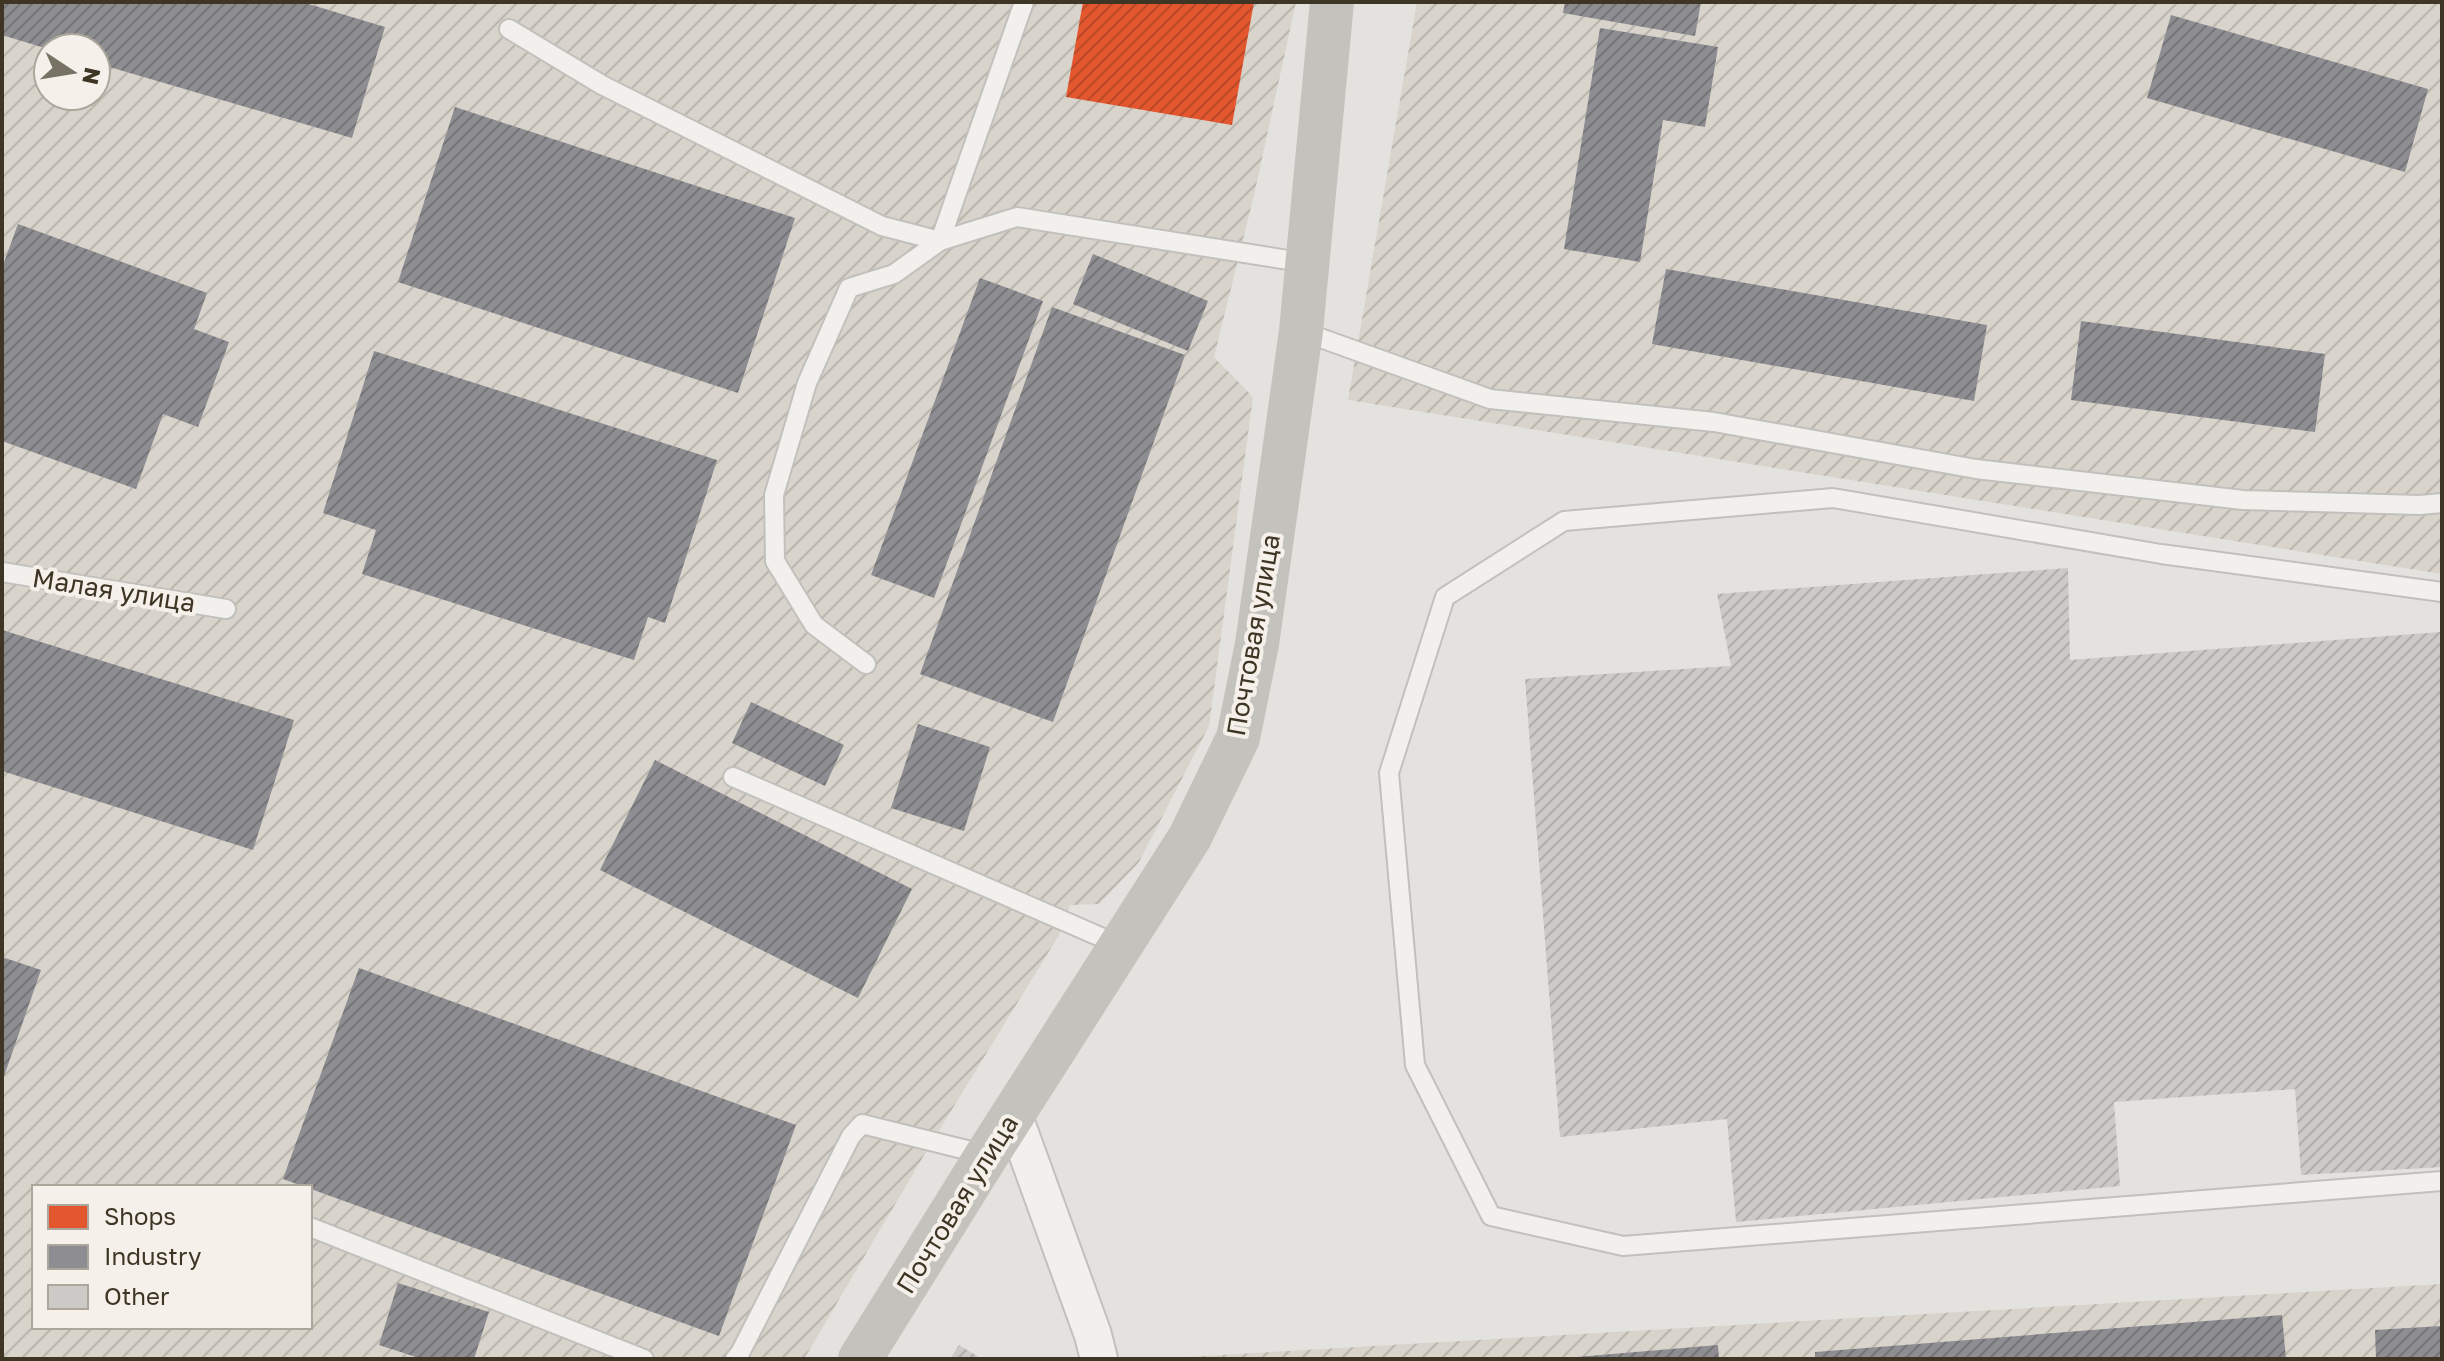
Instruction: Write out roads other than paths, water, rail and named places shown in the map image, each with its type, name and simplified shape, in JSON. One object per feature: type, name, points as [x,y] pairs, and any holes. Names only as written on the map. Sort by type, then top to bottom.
[{"type":"street","name":"Почтовая улица","points":[[860,1359],[1190,837],[1238,738],[1257,644],[1301,331],[1332,2]]},
{"type":"street","points":[[1013,1114],[1099,1359]]},
{"type":"lane","points":[[940,241],[1024,2]]},
{"type":"lane","points":[[509,29],[602,85],[882,226],[940,241]]},
{"type":"lane","points":[[866,664],[814,625],[775,561],[774,495],[807,383],[849,288],[894,274],[940,241],[1017,217],[1307,263]]},
{"type":"lane","points":[[1301,331],[1490,399],[1714,422],[1976,469],[2243,500],[2442,503]]},
{"type":"lane","points":[[2442,592],[2161,554],[1833,498],[1564,521],[1445,597],[1389,773],[1415,1065],[1491,1216],[1623,1246],[2442,1181]]},
{"type":"lane","name":"Малая улица","points":[[2,572],[226,609]]},
{"type":"lane","points":[[733,777],[1119,945]]},
{"type":"lane","points":[[735,1359],[851,1136],[862,1124],[987,1155]]},
{"type":"lane","points":[[312,1228],[644,1359]]}]
